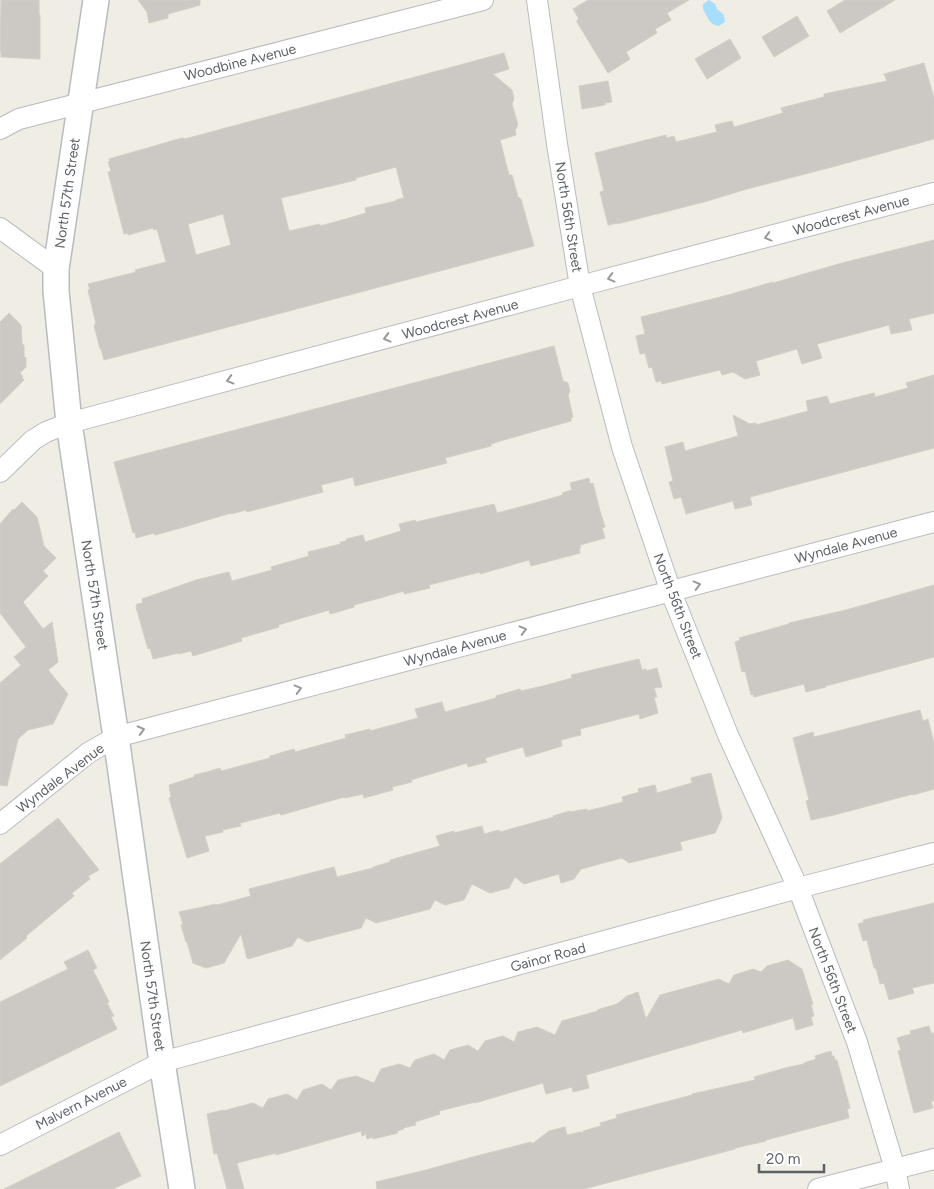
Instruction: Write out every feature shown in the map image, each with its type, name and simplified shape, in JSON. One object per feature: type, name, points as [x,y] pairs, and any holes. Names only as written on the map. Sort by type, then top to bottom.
[{"type":"street","name":"North 57th Street","points":[[96,0],[56,269],[56,291],[69,423],[182,1189]]},
{"type":"street","name":"Woodbine Avenue","points":[[0,129],[19,119],[483,0]]},
{"type":"street","name":"North 56th Street","points":[[537,0],[557,144],[580,286],[622,447],[671,592],[728,736],[798,888],[857,1042],[896,1169],[899,1189]]},
{"type":"street","name":"Woodcrest Avenue","points":[[0,472],[33,440],[46,432],[69,423],[934,193]]},
{"type":"street","name":"North 57th Street","points":[[0,228],[56,269]]},
{"type":"street","name":"Wyndale Avenue","points":[[0,824],[88,753],[116,736],[934,522]]},
{"type":"street","name":"Gainor Road","points":[[162,1062],[798,888],[934,853]]},
{"type":"street","name":"Malvern Avenue","points":[[0,1145],[162,1062]]},
{"type":"street","points":[[818,1189],[934,1159]]},
{"type":"water","points":[[709,0],[724,15],[725,22],[719,26],[711,22],[703,9],[703,4]]},
{"type":"building","points":[[1,0],[39,0],[40,59],[1,57]]},
{"type":"building","points":[[138,0],[200,0],[200,5],[168,14],[168,18],[149,23],[147,12]]},
{"type":"building","points":[[588,0],[689,0],[667,13],[671,20],[655,29],[657,33],[626,52],[630,59],[608,73],[577,22],[579,19],[573,9]]},
{"type":"building","points":[[845,0],[895,0],[840,33],[827,11]]},
{"type":"building","points":[[797,16],[809,36],[774,57],[762,37]]},
{"type":"building","points":[[730,39],[741,58],[707,79],[695,59]]},
{"type":"building","points":[[504,53],[509,69],[493,74],[512,90],[514,99],[512,104],[518,125],[515,129],[516,135],[500,140],[509,175],[512,175],[518,197],[521,199],[534,246],[104,360],[94,325],[96,324],[88,284],[166,262],[157,229],[154,230],[153,228],[128,235],[128,233],[124,234],[108,172],[111,171],[109,159],[182,138],[185,139]],"holes":[[[396,167],[404,198],[365,208],[366,213],[346,219],[289,231],[281,198],[356,180],[356,178]],[[223,214],[231,245],[196,255],[188,224]]]},
{"type":"building","points":[[924,63],[934,98],[934,139],[704,202],[608,225],[600,192],[604,191],[595,153],[666,135],[667,138],[674,136],[676,142],[717,132],[715,125],[732,121],[734,127],[783,113],[781,108],[824,97],[824,94],[887,81],[884,74]]},
{"type":"building","points":[[608,81],[612,102],[582,109],[579,86]]},
{"type":"building","points":[[934,240],[934,313],[909,319],[912,330],[891,334],[889,325],[817,344],[822,358],[802,364],[797,349],[756,361],[760,375],[745,379],[733,372],[722,375],[720,370],[662,384],[661,381],[656,382],[652,367],[649,368],[645,353],[640,354],[636,336],[645,334],[641,317]]},
{"type":"building","points":[[9,313],[21,325],[26,367],[20,373],[24,380],[0,404],[0,322]]},
{"type":"building","points":[[554,346],[563,381],[568,383],[570,391],[568,395],[573,417],[571,421],[445,458],[447,463],[355,486],[353,477],[321,485],[323,492],[247,512],[246,510],[231,513],[155,535],[154,533],[136,538],[135,532],[133,533],[114,462]]},
{"type":"building","points":[[934,375],[934,448],[750,497],[752,505],[735,509],[733,501],[686,514],[681,497],[674,499],[669,482],[673,481],[665,447],[683,442],[685,451],[738,436],[733,415],[750,424],[756,423],[756,425],[808,411],[806,401],[827,396],[830,404],[874,393],[875,397],[908,388],[906,383]]},
{"type":"building","points":[[589,478],[590,484],[593,483],[605,527],[602,528],[605,538],[580,545],[580,553],[531,566],[529,560],[480,574],[480,572],[429,585],[430,588],[404,594],[404,591],[330,614],[329,610],[278,625],[279,627],[241,638],[242,641],[193,656],[191,651],[153,659],[150,648],[148,649],[136,607],[137,604],[143,603],[142,599],[196,580],[229,572],[232,581],[272,570],[271,567],[309,556],[308,552],[341,544],[340,542],[346,541],[346,539],[363,535],[365,542],[401,531],[399,524],[415,520],[416,522],[494,504],[497,513],[535,503],[563,495],[562,493],[572,490],[570,483]]},
{"type":"building","points":[[22,502],[37,517],[44,546],[56,558],[43,571],[48,576],[23,602],[43,629],[52,622],[58,662],[48,670],[68,694],[53,724],[28,730],[18,739],[7,786],[0,785],[0,683],[21,665],[14,657],[26,647],[0,613],[0,524]]},
{"type":"building","points":[[934,585],[934,657],[806,692],[804,684],[754,697],[753,694],[751,695],[745,671],[742,672],[735,642],[740,640],[739,638]]},
{"type":"building","points":[[639,659],[642,670],[646,669],[646,671],[657,668],[662,687],[654,688],[657,697],[654,697],[658,713],[640,719],[639,714],[580,729],[581,735],[561,740],[562,746],[526,757],[523,747],[485,758],[487,762],[468,767],[467,763],[411,780],[412,782],[392,787],[393,790],[364,798],[363,794],[344,797],[281,815],[280,813],[240,823],[241,826],[205,836],[209,851],[187,858],[169,798],[171,797],[169,785],[194,777],[194,775],[220,768],[221,771],[270,758],[270,756],[294,749],[295,752],[346,738],[345,735],[370,729],[370,731],[418,718],[415,709],[442,702],[445,712],[496,698],[496,696],[520,689],[521,691],[572,678],[571,675]]},
{"type":"building","points":[[920,710],[923,721],[928,719],[934,743],[934,789],[811,820],[806,801],[809,800],[793,738],[813,732],[814,737]]},
{"type":"building","points":[[711,773],[722,818],[715,833],[680,842],[682,850],[629,863],[622,858],[581,869],[574,879],[561,883],[559,874],[524,884],[515,877],[509,888],[490,893],[472,884],[464,900],[445,905],[435,900],[430,909],[376,923],[366,918],[361,928],[307,942],[298,937],[292,946],[248,959],[241,934],[224,963],[206,968],[193,963],[181,925],[183,924],[179,912],[251,896],[249,889],[334,867],[337,877],[373,868],[390,862],[390,860],[440,846],[436,836],[454,831],[454,833],[482,826],[484,834],[499,830],[500,832],[570,811],[587,809],[587,811],[623,802],[622,797],[639,792],[638,789],[655,785],[657,793],[692,783],[691,778]]},
{"type":"building","points":[[58,818],[99,870],[88,876],[90,879],[72,893],[74,896],[0,960],[0,864]]},
{"type":"building","points":[[934,903],[934,983],[912,988],[914,993],[889,1000],[884,983],[880,984],[876,968],[874,968],[867,940],[863,941],[858,924],[864,922],[863,920]]},
{"type":"building","points":[[88,950],[97,968],[93,970],[109,1002],[107,1003],[114,1016],[111,1017],[117,1029],[0,1086],[0,1002],[68,969],[64,962]]},
{"type":"building","points":[[788,960],[802,969],[813,1004],[811,1004],[814,1016],[811,1017],[813,1025],[796,1030],[793,1018],[743,1033],[742,1030],[586,1075],[589,1088],[573,1092],[572,1087],[546,1094],[543,1083],[475,1103],[439,1111],[440,1114],[415,1122],[416,1125],[403,1128],[397,1131],[398,1133],[367,1139],[366,1134],[362,1136],[361,1131],[276,1155],[276,1153],[237,1163],[244,1189],[227,1189],[217,1153],[214,1154],[207,1114],[253,1103],[263,1108],[268,1099],[287,1094],[297,1100],[303,1090],[322,1084],[331,1090],[338,1080],[356,1076],[374,1083],[381,1069],[399,1064],[410,1068],[415,1060],[434,1054],[444,1060],[450,1050],[468,1045],[478,1051],[485,1041],[503,1036],[514,1042],[518,1032],[537,1027],[555,1035],[562,1021],[617,1004],[627,996],[638,992],[646,1019],[660,995],[719,979],[729,984],[734,975],[753,969],[761,972],[767,966]]},
{"type":"building","points":[[929,1026],[931,1033],[934,1033],[934,1101],[931,1101],[933,1108],[914,1113],[898,1051],[901,1050],[897,1038],[911,1034],[910,1031]]},
{"type":"building","points":[[831,1051],[832,1056],[837,1060],[850,1108],[847,1109],[849,1118],[584,1189],[377,1189],[376,1182],[531,1142],[532,1144],[549,1131],[565,1127],[567,1135],[584,1133],[583,1131],[601,1126],[600,1123],[617,1118],[616,1115],[692,1094],[755,1080],[754,1077],[804,1064],[816,1059],[815,1056]]},
{"type":"building","points":[[119,1132],[141,1176],[113,1189],[4,1189]]}]
